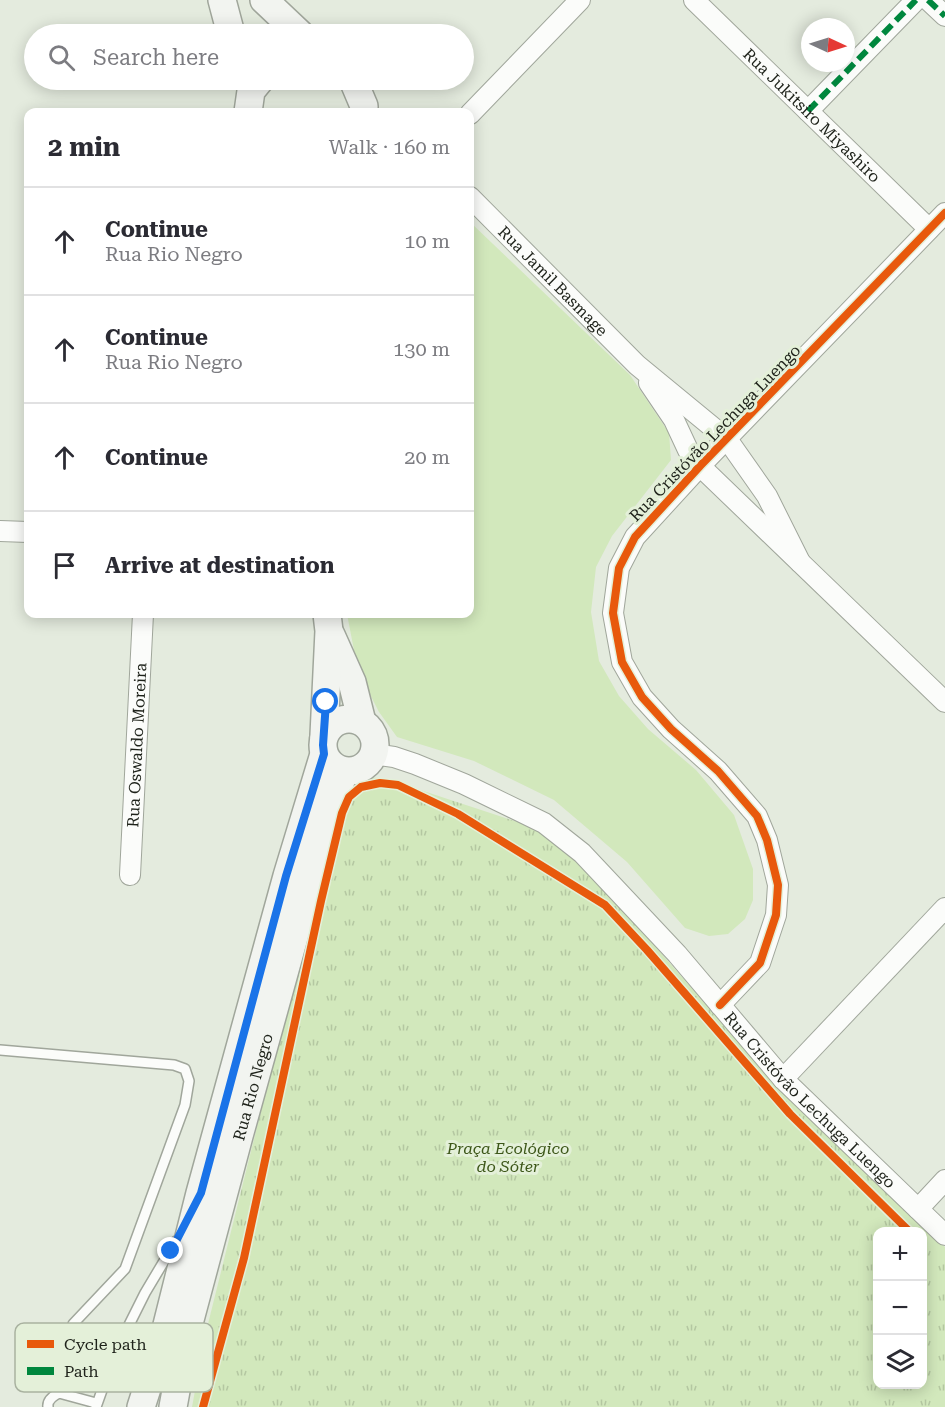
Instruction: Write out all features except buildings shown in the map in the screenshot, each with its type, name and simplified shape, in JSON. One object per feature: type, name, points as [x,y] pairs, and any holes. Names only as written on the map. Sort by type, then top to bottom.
[{"type":"main road","points":[[222,0],[228,24]]},
{"type":"main road","points":[[264,0],[289,24]]},
{"type":"main road","points":[[358,90],[366,108]]},
{"type":"main road","name":"Rua Rio Negro","points":[[328,622],[352,682],[362,722],[374,736],[373,754]]},
{"type":"main road","name":"Rua Rio Negro","points":[[189,1323],[309,883],[331,753],[328,622]]},
{"type":"main road","points":[[362,722],[344,719],[329,728],[331,753],[353,771],[362,768],[373,754]]},
{"type":"main road","name":"Rua Rio Negro","points":[[168,1323],[286,876],[331,753]]},
{"type":"main road","name":"Rua Rio Negro","points":[[141,1407],[146,1392]]},
{"type":"main road","name":"Rua Rio Negro","points":[[173,1407],[176,1392]]},
{"type":"street","points":[[474,110],[580,0]]},
{"type":"street","name":"Rua Jukitsiro Miyashiro","points":[[694,0],[929,230]]},
{"type":"street","points":[[808,111],[916,0]]},
{"type":"street","points":[[928,0],[945,16]]},
{"type":"street","name":"Rua Jamil Basmage","points":[[474,201],[636,365],[727,439],[767,496],[800,562]]},
{"type":"street","name":"Rua Cristóvão Lechuga Luengo","points":[[945,213],[700,466],[635,537],[619,568],[613,613],[622,662],[642,697],[670,729],[718,771],[757,816],[767,840],[777,885],[776,915],[760,963],[720,1005],[783,1079],[945,1235]]},
{"type":"street","name":"Rua Jamil Basmage","points":[[636,365],[674,420],[688,450],[700,466],[945,702]]},
{"type":"street","points":[[0,531],[24,532]]},
{"type":"street","name":"Rua Oswaldo Moreira","points":[[129,875],[143,618]]},
{"type":"street","points":[[373,754],[394,757],[415,764],[464,784],[544,823],[582,853],[677,954],[720,1005]]},
{"type":"street","points":[[783,1079],[945,908]]},
{"type":"street","points":[[918,1209],[945,1180]]},
{"type":"lane","points":[[0,1050],[174,1065],[185,1069],[189,1081],[185,1105],[125,1269],[74,1323]]},
{"type":"lane","points":[[130,1323],[201,1193]]},
{"type":"lane","points":[[48,1407],[52,1397],[59,1394],[96,1405]]},
{"type":"green space","points":[[474,226],[630,375],[669,433],[671,460],[612,536],[596,567],[591,612],[599,661],[619,696],[648,729],[696,770],[734,815],[753,869],[753,900],[745,919],[728,934],[709,936],[685,928],[627,862],[554,800],[474,761],[397,737],[379,712],[358,671],[348,618],[474,618]]},
{"type":"green space","name":"Praça Ecológico do Sóter","points":[[369,777],[387,779],[539,829],[577,857],[780,1089],[924,1227],[873,1227],[873,1389],[927,1389],[927,1230],[945,1247],[945,1407],[192,1407],[195,1392],[213,1392],[213,1323],[208,1323],[303,942],[349,782]]},
{"type":"marked path","points":[[808,111],[916,0]]},
{"type":"marked path","points":[[928,0],[945,16]]},
{"type":"cycle path","points":[[720,1005],[760,963],[776,915],[778,885],[767,840],[757,816],[718,771],[671,729],[642,697],[622,662],[613,613],[619,568],[635,537],[700,466],[945,213]]},
{"type":"cycle path","points":[[213,1371],[244,1258],[342,813],[349,797],[361,787],[380,783],[398,785],[458,814],[605,905],[790,1114],[905,1227]]},
{"type":"cycle path","points":[[203,1407],[207,1392]]},
{"type":"route","points":[[171,1251],[201,1193],[286,876],[324,754],[326,702]]}]
